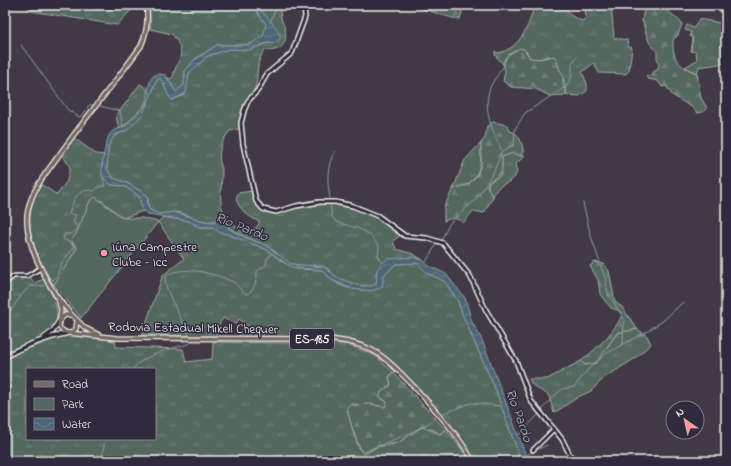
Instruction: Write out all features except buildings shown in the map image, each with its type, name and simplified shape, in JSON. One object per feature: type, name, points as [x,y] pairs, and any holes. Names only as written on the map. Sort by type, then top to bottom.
[{"type":"main road","name":"ES-185","points":[[101,335],[85,328],[58,298],[41,268],[28,236],[26,224],[29,203],[36,188],[54,161],[141,46],[146,35],[148,25],[146,5]]},
{"type":"main road","name":"ES-185","points":[[58,298],[61,307],[60,320]]},
{"type":"main road","points":[[40,341],[53,331],[65,315],[72,315]]},
{"type":"main road","points":[[60,320],[61,329],[69,333]]},
{"type":"main road","points":[[5,358],[13,352],[40,341],[69,333],[76,329],[77,320]]},
{"type":"main road","name":"ES-185","points":[[69,333],[101,335]]},
{"type":"main road","name":"Rodovia Estadual Mikell Chequer","points":[[101,335],[129,338],[324,339],[344,341],[360,345],[376,353],[394,366],[460,440],[472,461]]},
{"type":"street","points":[[304,5],[305,17],[292,54],[265,76],[258,90],[248,101],[242,117],[243,144],[256,201],[263,209],[276,212],[296,206],[320,202],[335,202],[352,206],[378,216],[405,236],[427,238],[443,242],[470,276],[486,310],[516,361],[527,393],[554,429],[573,461]]},
{"type":"street","points":[[5,283],[14,276],[27,276],[41,268]]},
{"type":"street","points":[[533,450],[554,429]]},
{"type":"green space","points":[[10,5],[136,5],[117,25],[31,11],[27,7]]},
{"type":"green space","points":[[150,5],[252,5],[266,24],[264,35],[258,41],[246,45],[217,45],[195,59],[185,71],[184,85],[176,92],[167,77],[170,79],[173,77],[181,52],[180,47],[172,34],[150,29]]},
{"type":"green space","points":[[257,5],[278,5],[286,38],[279,49],[265,50],[262,54],[258,64],[255,89],[246,101],[243,109],[242,128],[230,131],[220,148],[219,158],[222,168],[221,204],[227,217],[242,232],[256,228],[260,222],[245,213],[236,199],[238,193],[252,191],[256,200],[265,209],[270,210],[282,209],[314,200],[343,201],[371,211],[387,221],[403,233],[393,241],[396,249],[413,254],[423,260],[413,257],[382,263],[376,273],[377,284],[373,286],[346,283],[338,279],[324,267],[316,265],[297,266],[290,264],[274,251],[237,232],[217,219],[207,221],[179,213],[155,213],[148,206],[148,196],[127,183],[113,178],[107,169],[108,147],[114,136],[127,130],[142,115],[157,80],[160,78],[172,100],[184,95],[189,73],[208,56],[229,49],[249,50],[268,43],[274,43],[280,37],[278,32]]},
{"type":"green space","points":[[414,5],[457,5],[462,12],[460,19],[456,19],[416,7]]},
{"type":"green space","points":[[534,5],[562,5],[573,17],[582,21],[586,18],[585,7],[588,5],[611,5],[614,38],[627,40],[628,46],[632,48],[629,70],[626,74],[599,73],[594,63],[582,72],[587,84],[587,91],[579,96],[567,95],[559,69],[549,56],[539,59],[530,58],[526,51],[505,58],[503,64],[495,55],[495,51],[498,53],[506,51],[518,41],[527,28]]},
{"type":"green space","points":[[645,5],[659,5],[682,24],[678,35],[673,40],[675,57],[681,65],[697,73],[701,98],[707,108],[703,112],[697,113],[693,108],[672,95],[666,86],[662,87],[658,81],[648,79],[646,77],[658,69],[659,64],[657,52],[649,42],[642,20]]},
{"type":"green space","points":[[699,19],[726,24],[726,63],[699,67],[697,73],[685,67],[697,60],[696,52],[691,51],[693,38],[690,36],[691,32],[685,30],[687,25],[694,28]]},
{"type":"green space","points":[[520,48],[524,49],[530,58],[539,59],[554,56],[563,76],[563,85],[567,95],[550,96],[536,89],[511,87],[503,81],[505,71],[503,64],[508,55]]},
{"type":"green space","points":[[140,84],[147,88],[145,104],[127,123],[119,129],[116,116]]},
{"type":"green space","points":[[493,122],[507,125],[510,131],[517,134],[522,145],[524,157],[513,153],[502,157],[502,172],[488,183],[488,189],[493,197],[484,213],[473,211],[463,223],[454,219],[444,221],[444,207],[453,189],[469,184],[477,175],[481,165],[481,143],[485,138],[487,126]]},
{"type":"green space","points":[[74,138],[96,154],[104,155],[103,169],[111,185],[124,186],[139,196],[143,211],[123,218],[101,200],[88,205],[84,219],[72,243],[77,248],[54,285],[40,260],[31,236],[31,211],[34,198],[41,184],[57,195],[67,181],[70,167],[63,154]]},
{"type":"green space","points":[[481,143],[481,159],[474,179],[462,187],[453,189],[465,160]]},
{"type":"green space","points":[[508,153],[518,154],[524,157],[515,164],[517,172],[514,178],[499,187],[493,197],[488,189],[488,183],[501,175],[501,159]]},
{"type":"green space","name":"Iúna Campestre Clube - Icc","points":[[95,197],[123,218],[142,218],[158,222],[81,318],[54,285],[77,248],[71,240],[76,234],[90,201]]},
{"type":"green space","points":[[163,217],[189,221],[199,227],[213,227],[219,232],[266,249],[281,261],[296,269],[322,270],[336,283],[349,288],[370,290],[382,287],[384,275],[396,264],[417,263],[427,273],[444,281],[458,301],[495,388],[521,461],[473,461],[470,454],[412,384],[368,346],[335,337],[238,337],[243,329],[241,327],[243,322],[239,319],[236,324],[223,318],[217,328],[218,331],[215,336],[142,335],[163,275],[184,259],[158,222]]},
{"type":"green space","points":[[594,262],[604,264],[609,271],[615,302],[622,307],[637,329],[617,333],[596,363],[585,365],[581,361],[610,333],[620,320],[622,314],[620,311],[611,308],[600,294],[598,280],[590,266]]},
{"type":"green space","points":[[15,274],[29,275],[34,283],[44,279],[53,298],[57,316],[51,331],[43,337],[32,343],[5,352],[5,282]]},
{"type":"green space","points":[[637,329],[647,336],[651,344],[634,359],[604,378],[591,391],[578,397],[554,413],[549,396],[535,387],[529,379],[547,379],[581,361],[585,365],[596,363],[617,333]]},
{"type":"green space","points":[[72,335],[115,340],[116,347],[183,349],[186,362],[212,359],[213,342],[346,344],[374,355],[393,372],[389,377],[391,385],[386,388],[382,399],[387,402],[385,407],[351,404],[347,410],[358,446],[363,453],[375,447],[392,444],[422,427],[440,434],[446,430],[460,447],[468,461],[5,461],[5,357],[58,338]]},
{"type":"green space","points":[[393,372],[446,430],[439,434],[434,430],[422,427],[398,443],[375,447],[363,453],[354,432],[347,407],[349,405],[371,404],[385,407],[387,402],[380,397],[380,394],[391,385],[389,377]]},
{"type":"water","points":[[252,5],[257,5],[271,22],[278,31],[280,39],[275,43],[267,43],[249,50],[229,49],[208,56],[189,73],[186,93],[172,100],[168,95],[162,80],[160,78],[157,80],[142,115],[127,130],[114,136],[108,147],[107,169],[113,178],[127,183],[147,195],[150,210],[159,214],[174,212],[203,221],[213,222],[220,220],[226,223],[229,229],[246,238],[266,245],[291,264],[324,267],[338,278],[357,285],[371,286],[376,284],[377,270],[382,263],[388,259],[413,257],[423,260],[429,266],[446,274],[465,298],[472,322],[482,340],[528,461],[521,461],[495,388],[463,316],[458,301],[444,281],[427,273],[417,263],[396,264],[384,275],[382,287],[372,291],[352,289],[332,280],[322,270],[291,267],[266,249],[219,232],[213,227],[199,227],[189,221],[148,214],[143,211],[139,196],[124,186],[111,185],[102,176],[102,167],[108,137],[113,131],[126,125],[142,109],[146,103],[151,79],[154,75],[165,75],[176,92],[184,85],[185,71],[193,61],[217,45],[250,45],[263,36],[266,24]]},
{"type":"waterway","points":[[270,23],[277,5]]},
{"type":"waterway","points":[[21,45],[68,110],[79,117],[83,115],[89,105],[93,105]]},
{"type":"waterway","points":[[442,238],[450,223],[476,199],[493,173],[502,152],[514,144],[515,129],[525,113],[567,86],[572,76],[572,63],[577,57]]},
{"type":"waterway","points":[[502,151],[492,128],[487,104],[491,85],[505,64]]},
{"type":"waterway","points":[[100,106],[120,111],[123,127]]},
{"type":"waterway","points":[[330,198],[328,174],[330,163],[335,151]]},
{"type":"waterway","points":[[50,282],[57,275],[62,262],[74,248],[71,243],[63,239],[65,234],[71,234],[78,228],[73,222],[76,215],[69,214],[74,200],[83,191],[94,191],[98,187],[105,186],[103,178]]},
{"type":"waterway","points":[[583,203],[590,233],[606,281],[608,294],[624,319],[623,344]]},
{"type":"waterway","points":[[330,204],[332,216],[336,222],[360,229],[370,235],[379,246],[378,256],[382,262]]},
{"type":"waterway","points":[[426,262],[437,243]]},
{"type":"waterway","points":[[189,336],[170,296],[165,281],[166,276],[173,272],[181,271],[209,273],[233,282],[247,294],[254,288],[257,271],[266,265],[267,259],[272,253]]},
{"type":"waterway","points":[[5,312],[10,311],[24,292],[31,286],[42,286],[47,284]]},
{"type":"waterway","points":[[541,411],[562,389],[574,387],[590,367],[607,353],[646,332],[664,320],[683,302]]},
{"type":"waterway","points":[[134,368],[137,364],[150,356],[189,344],[191,341]]},
{"type":"waterway","name":"Rio Pardo","points":[[441,414],[471,403],[501,406]]},
{"type":"waterway","name":"Rio Pardo","points":[[518,436],[538,415]]},
{"type":"waterway","points":[[352,461],[385,443],[408,434],[429,423],[436,417]]},
{"type":"waterway","points":[[102,461],[105,440]]},
{"type":"waterway","points":[[526,455],[547,445]]},
{"type":"waterway","points":[[577,460],[587,461]]},
{"type":"place","name":"Iúna Campestre Clube - Icc","points":[[104,253]]}]
